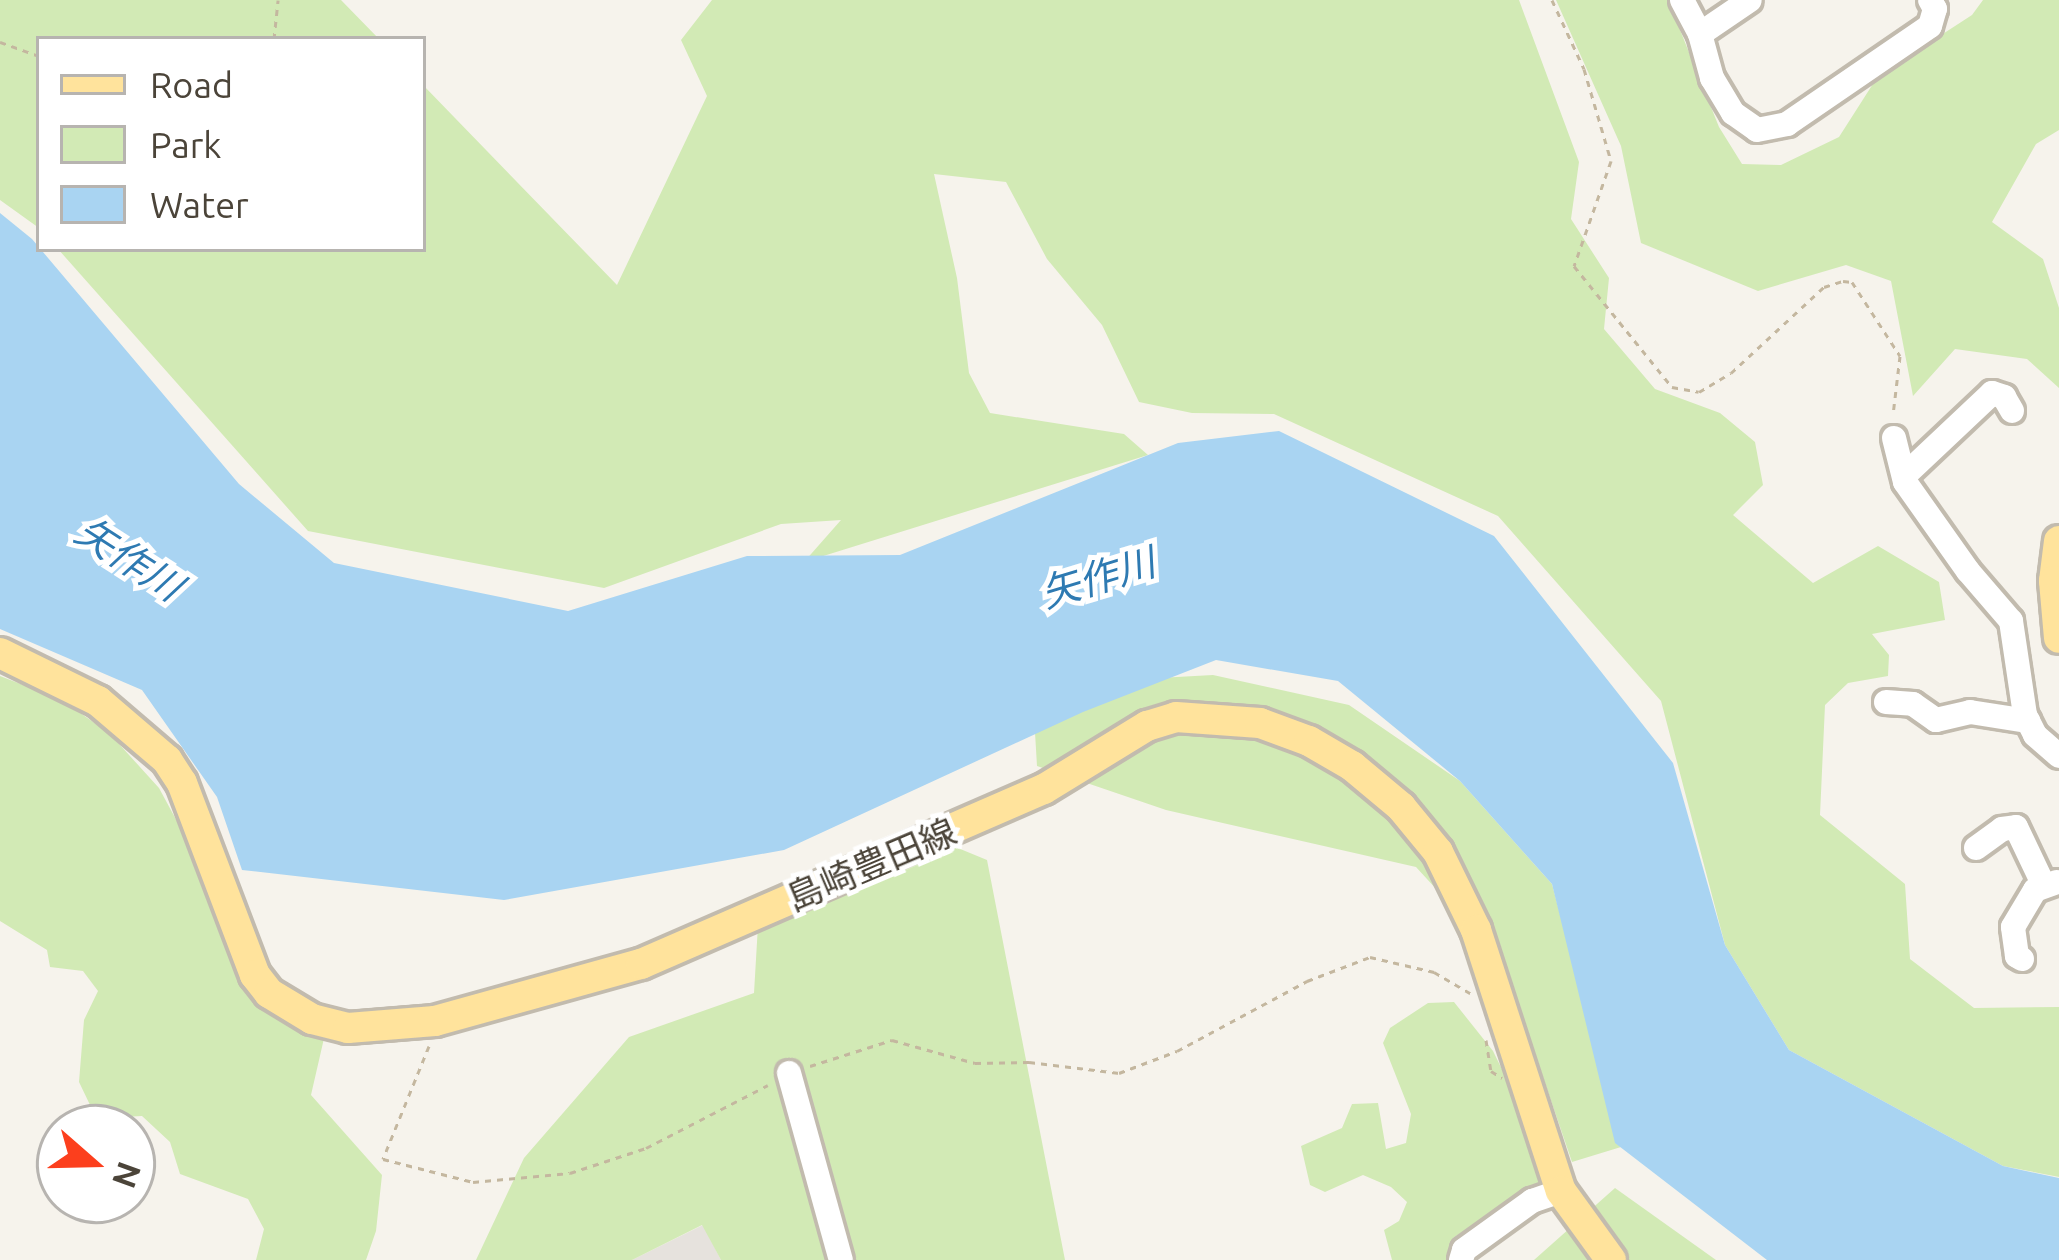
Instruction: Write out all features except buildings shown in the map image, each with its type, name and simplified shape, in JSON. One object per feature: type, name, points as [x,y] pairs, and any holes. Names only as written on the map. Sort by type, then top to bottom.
[{"type":"main road","points":[[2059,541],[2054,581],[2059,638]]},
{"type":"main road","name":"島崎豊田線","points":[[0,653],[98,701],[167,760],[182,783],[256,975],[268,994],[312,1019],[349,1028],[435,1021],[641,964],[1044,788],[1147,726],[1176,716],[1260,723],[1352,766],[1401,807],[1438,852],[1476,929],[1561,1191],[1611,1260]]},
{"type":"street","points":[[1682,0],[1700,34],[1712,78],[1733,113],[1757,130],[1787,124],[1930,26],[1935,9],[1930,0]]},
{"type":"street","points":[[1700,34],[1750,0]]},
{"type":"street","points":[[1904,476],[1992,393],[2004,397],[2012,411]]},
{"type":"street","points":[[1894,438],[1904,476],[1968,572],[2011,621],[2028,722],[2059,756]]},
{"type":"street","points":[[1886,702],[1913,704],[1936,720],[1970,712],[2028,722]]},
{"type":"street","points":[[1976,848],[2002,829],[2016,827],[2052,884],[2036,890],[2013,927],[2017,956],[2023,959]]},
{"type":"street","points":[[789,1073],[842,1260]]},
{"type":"street","points":[[1461,1260],[1464,1250],[1532,1202],[1561,1191]]},
{"type":"path","points":[[274,36],[278,0]]},
{"type":"path","points":[[1552,0],[1584,69],[1610,160],[1574,266],[1672,387],[1699,392],[1731,373],[1824,287],[1852,282],[1900,356],[1892,399],[1894,438]]},
{"type":"path","points":[[0,42],[36,55]]},
{"type":"path","points":[[435,1021],[412,1098],[383,1159],[473,1182],[570,1173],[646,1148],[789,1073],[892,1040],[975,1063],[1029,1062],[1120,1073],[1177,1051],[1307,981],[1370,957],[1434,972],[1474,998]]},
{"type":"path","points":[[1485,1033],[1491,1071],[1511,1082]]},
{"type":"shaded area","points":[[703,1225],[721,1260],[632,1260]]},
{"type":"green space","points":[[0,0],[341,0],[376,36],[36,36],[36,226],[0,200]]},
{"type":"green space","points":[[712,0],[1519,0],[1579,162],[1571,219],[1609,278],[1604,329],[1655,389],[1720,413],[1755,442],[1763,485],[1733,515],[1813,583],[1878,546],[1939,582],[1945,620],[1872,634],[1889,655],[1888,676],[1848,683],[1825,705],[1820,815],[1905,884],[1910,959],[1974,1008],[2059,1007],[2059,1177],[2003,1166],[1789,1050],[1725,945],[1661,701],[1498,516],[1274,414],[1192,413],[1139,402],[1102,325],[1047,259],[1006,182],[934,174],[957,278],[969,373],[990,413],[1124,434],[1148,455],[804,562],[841,520],[781,524],[604,588],[308,531],[61,252],[426,252],[426,88],[617,285],[707,96],[681,40]]},
{"type":"green space","points":[[1556,0],[1668,0],[1719,127],[1742,164],[1781,165],[1839,137],[1878,76],[1972,15],[1983,0],[2059,0],[2059,130],[2036,144],[1992,222],[2043,259],[2059,308],[2059,388],[2027,359],[1955,349],[1913,396],[1891,281],[1846,265],[1758,291],[1641,243],[1621,146]]},
{"type":"green space","points":[[1213,675],[1349,705],[1460,781],[1552,884],[1621,1147],[1572,1162],[1504,963],[1416,867],[1166,810],[1037,766],[1033,699],[1086,682]]},
{"type":"green space","points":[[0,676],[62,700],[110,734],[159,788],[193,851],[247,979],[325,1034],[311,1095],[382,1175],[376,1231],[366,1260],[256,1260],[264,1229],[248,1199],[180,1174],[170,1142],[156,1129],[156,1104],[90,1104],[79,1082],[84,1020],[98,991],[83,971],[50,967],[47,950],[0,921]]},
{"type":"green space","points":[[953,846],[987,860],[1065,1260],[721,1260],[702,1225],[632,1260],[476,1260],[524,1158],[629,1037],[754,993],[758,925]]},
{"type":"green space","points":[[1454,1002],[1493,1051],[1519,1104],[1539,1184],[1453,1238],[1446,1260],[1392,1260],[1384,1230],[1399,1221],[1407,1202],[1391,1187],[1363,1175],[1325,1192],[1310,1185],[1301,1146],[1342,1128],[1352,1104],[1378,1103],[1386,1149],[1406,1143],[1411,1114],[1383,1043],[1390,1028],[1428,1003]]},
{"type":"green space","points":[[1615,1188],[1716,1260],[1534,1260]]},
{"type":"water","name":"矢作川","points":[[0,213],[32,239],[36,252],[43,252],[239,484],[334,563],[568,611],[747,556],[900,555],[1178,443],[1279,431],[1494,536],[1673,763],[1725,945],[1789,1050],[2003,1166],[2059,1178],[2059,1260],[1767,1260],[1615,1143],[1552,884],[1460,781],[1338,681],[1216,660],[1083,712],[784,850],[504,900],[242,870],[217,797],[142,690],[0,629]]}]
